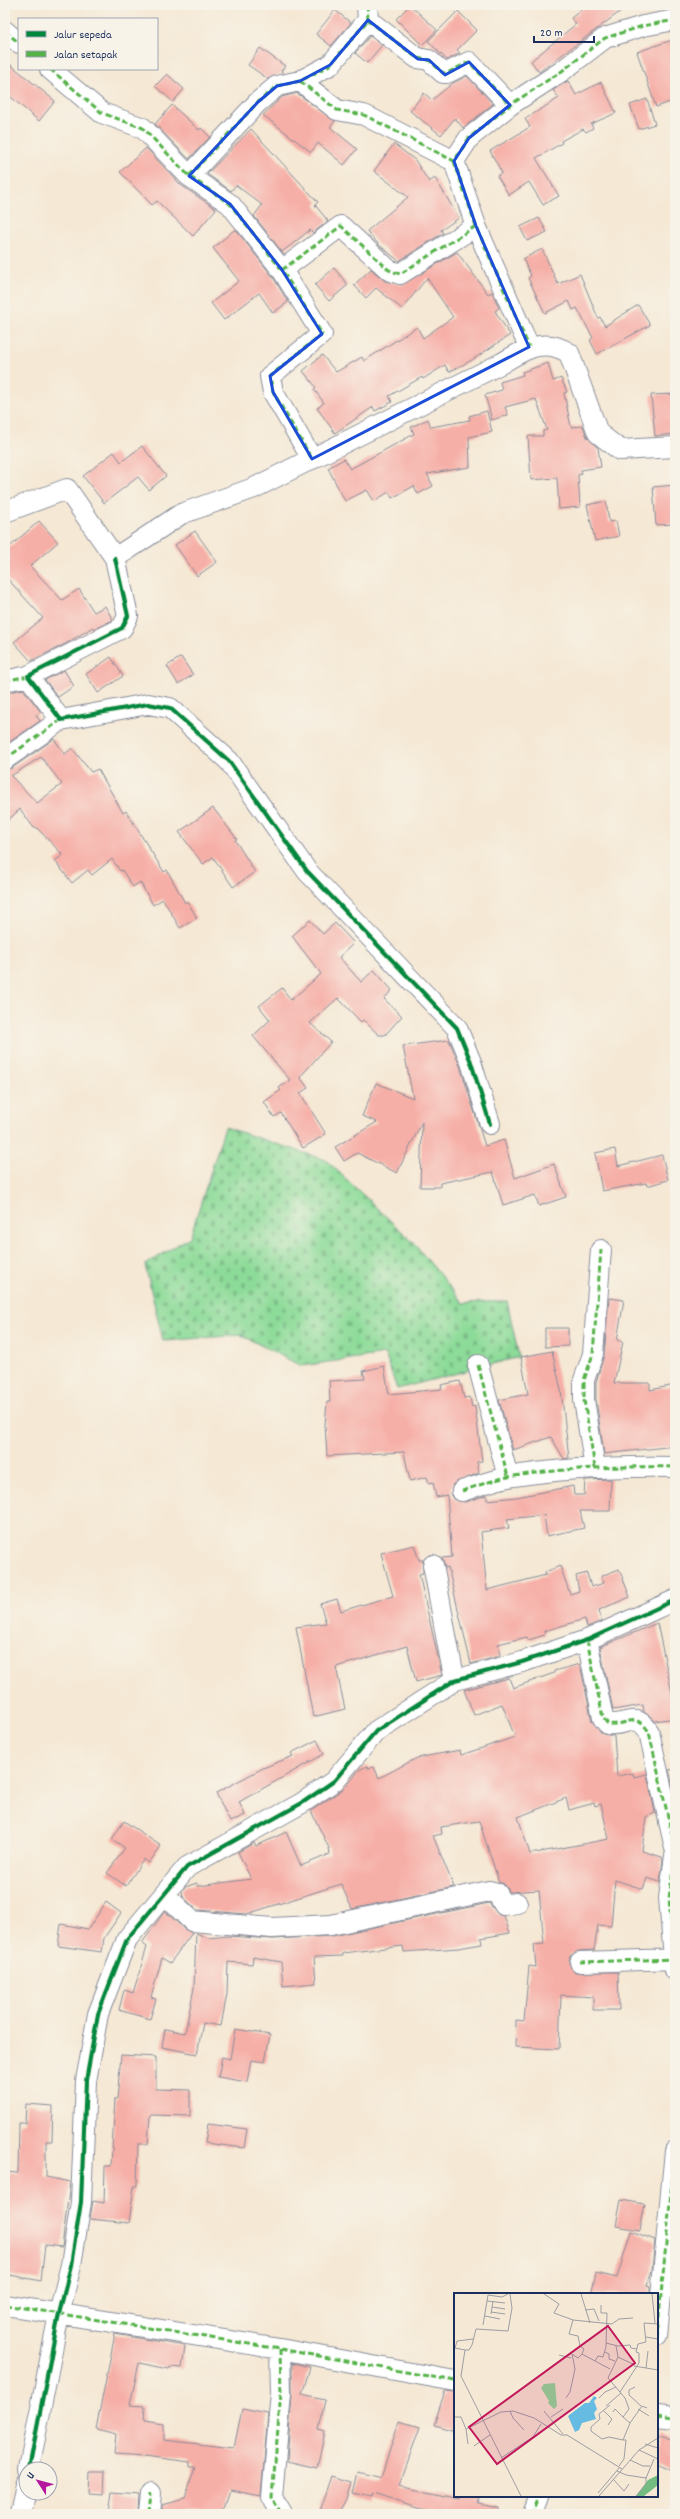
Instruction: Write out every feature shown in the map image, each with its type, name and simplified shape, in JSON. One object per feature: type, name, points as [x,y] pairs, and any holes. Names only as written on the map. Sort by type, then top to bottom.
[{"type":"street","points":[[189,176],[258,102],[277,86],[300,81],[330,65],[367,13],[417,58],[429,60],[443,73],[448,73],[469,62],[510,104]]},
{"type":"street","points":[[454,161],[469,138],[510,104],[562,70],[606,38],[643,26],[675,20]]},
{"type":"street","points":[[5,31],[18,42]]},
{"type":"street","points":[[51,70],[102,113],[143,128],[189,176],[230,204],[282,270],[322,334],[270,376],[273,392],[312,458]]},
{"type":"street","points":[[300,81],[337,110],[364,115],[454,161],[476,226],[529,347]]},
{"type":"street","points":[[282,270],[341,226],[389,270],[400,274],[476,226]]},
{"type":"street","points":[[115,558],[181,514],[254,488],[502,363],[529,347],[557,345],[569,352],[598,433],[620,450],[675,447]]},
{"type":"street","points":[[5,512],[67,489],[115,558],[128,616],[122,628],[28,676],[5,681]]},
{"type":"street","points":[[28,676],[60,720]]},
{"type":"street","points":[[5,759],[60,720],[148,704],[170,708],[229,761],[307,871],[458,1028],[471,1062],[490,1124]]},
{"type":"street","points":[[595,1468],[584,1400],[584,1380],[593,1354],[601,1250]]},
{"type":"street","points":[[478,1365],[508,1477]]},
{"type":"street","points":[[462,1491],[508,1477],[610,1466],[675,1467]]},
{"type":"street","points":[[434,1565],[444,1635],[455,1680]]},
{"type":"street","points":[[31,2461],[59,2314],[72,2265],[81,2202],[86,2080],[98,2014],[127,1939],[187,1867],[302,1803],[334,1781],[376,1731],[455,1680],[522,1662],[587,1640],[675,1600]]},
{"type":"street","points":[[587,1640],[603,1718],[608,1724],[635,1720],[644,1724],[649,1732],[675,1848]]},
{"type":"street","points":[[675,1856],[669,1898],[675,1970]]},
{"type":"street","points":[[165,1895],[192,1921],[272,1928],[331,1925],[489,1891],[497,1893],[504,1905],[517,1903]]},
{"type":"street","points":[[580,1962],[674,1958]]},
{"type":"street","points":[[658,2326],[675,2151]]},
{"type":"street","points":[[5,2305],[280,2349],[454,2382]]},
{"type":"street","points":[[280,2349],[281,2393],[272,2498],[282,2514]]},
{"type":"street","points":[[658,2416],[675,2418]]},
{"type":"street","points":[[149,2514],[151,2492]]},
{"type":"street","points":[[532,2514],[539,2497]]},
{"type":"street","points":[[20,2514],[23,2501]]},
{"type":"highlighted area","points":[[368,20],[418,59],[429,60],[445,75],[469,62],[510,105],[469,138],[454,161],[476,226],[529,347],[312,459],[273,392],[270,376],[322,334],[282,270],[230,204],[189,176],[258,102],[277,86],[300,81],[330,65]]},
{"type":"green space","points":[[225,1127],[326,1160],[413,1242],[463,1303],[507,1301],[519,1357],[397,1389],[385,1354],[301,1366],[241,1335],[163,1341],[145,1265],[190,1237]]},
{"type":"building","points":[[410,5],[437,30],[422,45],[396,19]]},
{"type":"building","points":[[587,5],[629,5],[539,72],[531,61],[576,24],[571,18]]},
{"type":"building","points":[[335,10],[351,23],[331,46],[316,34]]},
{"type":"building","points":[[458,11],[477,30],[457,50],[460,53],[447,60],[428,41]]},
{"type":"building","points":[[370,36],[382,45],[367,63],[355,53]]},
{"type":"building","points":[[675,39],[675,100],[656,107],[637,52]]},
{"type":"building","points":[[260,48],[285,66],[281,71],[284,73],[268,79],[248,65]]},
{"type":"building","points":[[5,60],[55,101],[39,121],[5,92]]},
{"type":"building","points":[[167,74],[184,89],[173,102],[155,86]]},
{"type":"building","points":[[467,76],[493,104],[463,128],[455,118],[441,135],[410,111],[424,93],[432,100],[453,83]]},
{"type":"building","points":[[568,81],[576,95],[601,82],[616,113],[591,124],[593,128],[586,132],[583,129],[561,141],[562,143],[536,158],[559,196],[543,205],[529,182],[509,195],[497,176],[502,173],[490,151],[530,127],[525,119],[559,98],[553,90]]},
{"type":"building","points":[[297,93],[335,121],[330,127],[357,149],[344,165],[318,143],[311,152],[263,115],[282,97]]},
{"type":"building","points":[[647,99],[655,124],[639,129],[630,105]]},
{"type":"building","points":[[172,105],[199,130],[201,128],[210,137],[189,159],[155,124]]},
{"type":"building","points":[[251,129],[318,202],[315,205],[328,221],[313,233],[310,230],[282,252],[254,216],[262,205],[236,185],[231,191],[207,174]]},
{"type":"building","points":[[394,144],[415,160],[429,182],[435,178],[459,218],[441,230],[443,233],[399,261],[378,244],[367,231],[408,197],[374,171]]},
{"type":"building","points":[[146,148],[181,185],[216,209],[193,236],[157,201],[152,205],[120,172]]},
{"type":"building","points":[[539,218],[547,232],[527,241],[520,227]]},
{"type":"building","points":[[234,230],[236,230],[273,277],[288,302],[273,313],[259,293],[224,320],[211,303],[239,281],[213,248]]},
{"type":"building","points":[[542,249],[558,284],[580,274],[598,318],[600,317],[605,326],[638,305],[650,325],[597,354],[590,340],[593,338],[577,308],[573,310],[569,301],[545,313],[528,278],[531,276],[523,259]]},
{"type":"building","points":[[457,252],[488,294],[492,292],[499,308],[495,311],[510,335],[472,360],[449,372],[445,365],[423,379],[422,377],[389,396],[392,402],[375,411],[373,407],[335,433],[317,408],[324,403],[314,389],[316,387],[303,371],[322,355],[336,372],[362,357],[364,361],[417,327],[423,338],[453,317],[427,278],[402,309],[376,288],[366,298],[354,285],[371,269],[385,281],[402,285]]},
{"type":"building","points":[[334,268],[348,285],[329,301],[315,285]]},
{"type":"building","points":[[548,363],[553,381],[561,378],[567,392],[564,393],[571,427],[583,426],[587,437],[598,448],[601,467],[581,470],[582,474],[578,475],[580,507],[559,509],[557,478],[531,480],[528,436],[543,436],[543,431],[547,430],[536,399],[505,407],[508,415],[492,420],[485,395],[502,390],[500,382],[523,375],[522,372]]},
{"type":"building","points":[[675,394],[675,434],[655,436],[651,395]]},
{"type":"building","points":[[487,411],[492,432],[469,437],[470,467],[427,474],[433,486],[418,494],[414,486],[392,498],[389,492],[374,501],[367,490],[345,501],[328,468],[344,459],[350,469],[414,434],[411,427],[428,419],[431,427],[470,420],[469,416]]},
{"type":"building","points":[[142,446],[166,476],[149,490],[138,477],[104,503],[83,476],[114,452],[121,462]]},
{"type":"building","points":[[675,485],[675,524],[656,525],[653,487]]},
{"type":"building","points":[[606,501],[609,522],[616,521],[619,536],[595,541],[587,505]]},
{"type":"building","points":[[39,521],[58,542],[30,566],[62,600],[79,589],[94,612],[105,606],[113,620],[94,629],[93,627],[67,643],[31,661],[14,642],[43,618],[5,576],[5,551]]},
{"type":"building","points":[[195,531],[217,562],[197,576],[175,545]]},
{"type":"building","points":[[111,657],[123,676],[98,693],[86,674]]},
{"type":"building","points":[[181,657],[193,675],[178,684],[167,666]]},
{"type":"building","points":[[64,670],[74,686],[58,697],[45,680]]},
{"type":"building","points":[[23,689],[41,712],[36,715],[40,721],[5,745],[5,693]]},
{"type":"building","points":[[54,739],[65,754],[72,748],[91,772],[98,769],[123,813],[126,811],[164,872],[167,870],[185,903],[187,901],[197,918],[180,928],[163,899],[153,905],[140,882],[133,887],[122,870],[120,871],[112,859],[92,875],[88,870],[72,883],[55,861],[63,855],[36,827],[34,828],[20,809],[5,823],[5,770],[12,768]],"holes":[[[41,757],[62,784],[37,803],[11,776]]]},
{"type":"building","points":[[213,808],[237,839],[235,840],[255,872],[233,887],[213,857],[203,864],[179,832]]},
{"type":"building","points":[[310,920],[323,934],[335,923],[354,943],[339,957],[361,982],[374,970],[392,990],[384,999],[402,1016],[385,1035],[379,1035],[363,1020],[361,1022],[338,998],[310,1023],[331,1042],[300,1077],[308,1088],[300,1093],[326,1134],[303,1148],[281,1113],[274,1117],[264,1102],[281,1090],[279,1088],[290,1080],[253,1036],[270,1020],[259,1006],[282,988],[291,1000],[321,974],[292,936]]},
{"type":"building","points":[[449,1040],[460,1066],[485,1146],[504,1140],[515,1178],[554,1164],[566,1197],[539,1206],[535,1195],[503,1205],[493,1172],[440,1183],[440,1187],[420,1187],[422,1122],[397,1173],[357,1153],[344,1161],[335,1147],[377,1122],[362,1116],[376,1083],[413,1098],[403,1046]]},
{"type":"building","points":[[615,1149],[618,1166],[662,1155],[668,1180],[647,1186],[646,1183],[602,1191],[595,1153]]},
{"type":"building","points":[[609,1298],[624,1300],[617,1340],[623,1342],[614,1383],[650,1383],[650,1390],[675,1385],[675,1446],[604,1454],[596,1399],[596,1382],[604,1355]]},
{"type":"building","points":[[545,1328],[568,1328],[568,1346],[545,1347]]},
{"type":"building","points":[[552,1351],[561,1390],[569,1458],[564,1459],[551,1437],[513,1450],[499,1400],[528,1394],[521,1357]]},
{"type":"building","points":[[384,1366],[389,1394],[442,1389],[441,1385],[460,1381],[464,1398],[470,1397],[472,1407],[475,1406],[482,1461],[477,1462],[479,1473],[453,1484],[451,1494],[455,1500],[465,1502],[487,1495],[487,1500],[517,1497],[573,1486],[574,1495],[584,1495],[585,1480],[611,1479],[610,1511],[580,1511],[584,1528],[547,1536],[544,1515],[507,1519],[509,1528],[481,1532],[487,1590],[546,1575],[545,1572],[560,1566],[570,1594],[579,1591],[576,1576],[587,1573],[591,1587],[604,1583],[601,1576],[619,1569],[630,1597],[599,1610],[602,1621],[587,1627],[585,1619],[544,1631],[545,1635],[528,1640],[527,1637],[498,1644],[500,1656],[471,1664],[448,1567],[445,1568],[442,1558],[452,1557],[447,1495],[436,1497],[433,1482],[429,1483],[427,1477],[410,1481],[404,1452],[327,1456],[325,1425],[327,1402],[330,1402],[329,1381],[365,1379],[363,1371]]},
{"type":"building","points":[[414,1545],[419,1560],[423,1560],[423,1573],[419,1574],[442,1675],[416,1682],[407,1646],[336,1667],[345,1709],[313,1717],[296,1627],[326,1623],[320,1604],[337,1599],[341,1611],[393,1596],[381,1553]]},
{"type":"building","points":[[657,1623],[673,1698],[675,1718],[655,1721],[644,1712],[643,1705],[613,1710],[600,1647]]},
{"type":"building","points":[[580,1664],[592,1721],[603,1734],[614,1736],[617,1776],[633,1773],[634,1777],[647,1774],[655,1813],[646,1817],[642,1851],[662,1857],[663,1860],[660,1882],[647,1878],[643,1889],[615,1880],[611,1926],[598,1925],[594,1950],[579,1951],[570,1956],[569,1963],[575,1972],[618,1972],[619,2010],[593,2010],[593,1997],[561,1995],[559,2049],[515,2047],[516,2020],[524,2021],[529,1966],[536,1967],[534,1945],[544,1944],[539,1890],[510,1892],[504,1884],[499,1882],[479,1821],[441,1827],[442,1834],[433,1836],[454,1887],[352,1909],[341,1884],[247,1914],[197,1910],[183,1897],[182,1891],[185,1887],[197,1883],[198,1886],[251,1879],[238,1852],[254,1843],[256,1846],[286,1832],[301,1866],[330,1854],[329,1848],[311,1811],[346,1787],[359,1770],[367,1766],[368,1768],[374,1767],[379,1778],[417,1758],[460,1750],[461,1755],[515,1737],[502,1704],[474,1715],[464,1690],[509,1678],[513,1688],[554,1673],[554,1671]],"holes":[[[566,1798],[569,1810],[594,1803],[595,1806],[601,1804],[609,1839],[530,1854],[518,1817]]]},
{"type":"building","points":[[317,1740],[324,1754],[239,1802],[245,1815],[230,1822],[216,1793],[263,1768],[293,1756],[291,1753]]},
{"type":"building","points":[[675,1769],[675,1795],[669,1770]]},
{"type":"building","points":[[124,1821],[161,1846],[149,1863],[144,1859],[126,1886],[107,1873],[125,1848],[112,1839]]},
{"type":"building","points":[[106,1902],[121,1913],[104,1938],[102,1952],[58,1946],[61,1924],[88,1929]]},
{"type":"building","points":[[489,1903],[499,1915],[504,1916],[510,1933],[481,1938],[482,1944],[459,1948],[404,1952],[403,1946],[343,1953],[343,1956],[314,1957],[316,1983],[283,1986],[281,1962],[253,1957],[252,1964],[228,1962],[227,1994],[221,2026],[203,2023],[197,2054],[162,2047],[165,2029],[185,2033],[194,1988],[196,1933],[208,1938],[228,1936],[273,1939],[332,1936]]},
{"type":"building","points":[[165,1911],[184,1929],[192,1933],[170,1963],[162,1958],[151,1997],[156,1999],[150,2019],[119,2010],[124,1990],[133,1993],[147,1947],[142,1943]]},
{"type":"building","points":[[235,2029],[270,2035],[265,2062],[251,2060],[247,2082],[218,2077],[222,2057],[230,2059]]},
{"type":"building","points":[[121,2055],[156,2057],[156,2089],[190,2090],[190,2116],[150,2115],[148,2144],[138,2144],[137,2186],[134,2186],[129,2223],[90,2219],[93,2201],[104,2203],[105,2166],[111,2166],[115,2099],[117,2099]]},
{"type":"building","points":[[26,2104],[53,2106],[52,2141],[46,2141],[46,2177],[70,2182],[62,2247],[45,2245],[41,2281],[5,2274],[5,2172],[18,2173],[19,2123],[25,2123]]},
{"type":"building","points":[[208,2124],[247,2129],[244,2148],[205,2143]]},
{"type":"building","points":[[621,2200],[645,2204],[640,2230],[616,2226]]},
{"type":"building","points":[[631,2231],[655,2240],[652,2270],[647,2285],[650,2286],[650,2293],[591,2293],[596,2273],[617,2278]]},
{"type":"building","points":[[115,2334],[185,2346],[182,2368],[170,2367],[169,2369],[139,2363],[130,2405],[145,2406],[144,2421],[164,2424],[164,2440],[234,2448],[242,2409],[268,2414],[261,2496],[230,2490],[222,2514],[161,2514],[161,2505],[185,2499],[195,2467],[190,2467],[190,2462],[144,2456],[114,2455],[116,2434],[96,2429]]},
{"type":"building","points":[[292,2363],[310,2367],[302,2395],[325,2400],[319,2430],[325,2432],[317,2468],[287,2461],[292,2394]]},
{"type":"building","points":[[445,2391],[454,2392],[454,2431],[434,2425]]},
{"type":"building","points":[[399,2421],[420,2427],[399,2486],[460,2499],[461,2497],[481,2497],[479,2503],[499,2507],[498,2514],[448,2514],[417,2508],[373,2494],[372,2498],[352,2494],[357,2472],[381,2478]]},
{"type":"building","points":[[658,2433],[675,2441],[675,2472],[658,2464]]},
{"type":"building","points":[[89,2471],[105,2471],[104,2494],[88,2493]]},
{"type":"building","points":[[331,2476],[351,2482],[346,2499],[338,2514],[318,2514]]},
{"type":"building","points":[[112,2492],[139,2494],[138,2514],[109,2514]]},
{"type":"marked path","points":[[189,176],[258,102],[277,86],[300,81],[330,65],[368,20],[367,5]]},
{"type":"marked path","points":[[368,20],[417,58],[429,60],[443,73],[447,73],[469,62],[510,105]]},
{"type":"marked path","points":[[300,81],[337,110],[364,115],[454,161],[469,138],[510,105],[562,71],[605,38],[643,26],[675,20]]},
{"type":"marked path","points":[[5,31],[18,42]]},
{"type":"marked path","points":[[51,70],[102,113],[143,128],[189,176],[230,204],[282,270],[322,334],[270,376],[273,392],[312,459]]},
{"type":"marked path","points":[[454,161],[476,226],[529,347]]},
{"type":"marked path","points":[[282,270],[341,226],[389,270],[400,274],[476,226]]},
{"type":"marked path","points":[[5,681],[28,676]]},
{"type":"marked path","points":[[5,759],[61,720]]},
{"type":"marked path","points":[[595,1468],[584,1400],[584,1380],[593,1354],[601,1250]]},
{"type":"marked path","points":[[478,1365],[508,1477]]},
{"type":"marked path","points":[[462,1491],[502,1478],[529,1474],[612,1467],[675,1467]]},
{"type":"marked path","points":[[587,1640],[603,1718],[608,1724],[630,1721],[639,1722],[644,1725],[649,1732],[675,1848]]},
{"type":"marked path","points":[[675,1856],[669,1898],[675,1970]]},
{"type":"marked path","points":[[580,1962],[675,1959]]},
{"type":"marked path","points":[[658,2326],[675,2151]]},
{"type":"marked path","points":[[5,2305],[280,2349],[454,2381]]},
{"type":"marked path","points":[[280,2349],[281,2393],[272,2497],[282,2514]]},
{"type":"marked path","points":[[658,2416],[675,2418]]},
{"type":"marked path","points":[[149,2514],[151,2493]]},
{"type":"marked path","points":[[532,2514],[539,2497]]},
{"type":"cycle path","points":[[115,558],[128,616],[122,628],[28,676],[61,720],[148,704],[170,708],[229,761],[307,871],[457,1028],[471,1062],[490,1124]]},
{"type":"cycle path","points":[[31,2461],[59,2314],[71,2265],[81,2202],[86,2081],[98,2014],[127,1939],[187,1867],[302,1803],[334,1781],[376,1731],[455,1680],[522,1662],[587,1640],[675,1600]]}]
